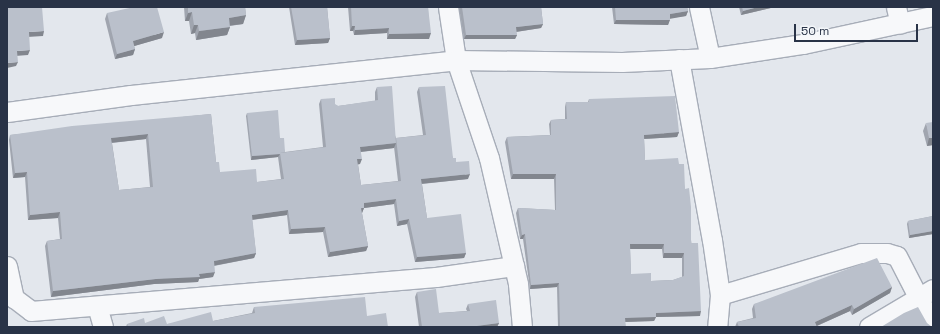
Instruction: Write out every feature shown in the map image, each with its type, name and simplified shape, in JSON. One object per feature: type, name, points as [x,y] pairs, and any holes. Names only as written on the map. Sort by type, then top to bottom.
[{"type":"street","points":[[448,7],[456,60],[489,158],[514,266],[522,327]]},
{"type":"street","points":[[699,7],[710,58]]},
{"type":"street","points":[[7,112],[131,95],[456,60],[622,62],[710,58],[803,44],[898,15],[933,16]]},
{"type":"street","points":[[679,59],[699,159],[720,296],[717,327]]},
{"type":"street","points":[[720,296],[861,253],[887,253],[897,256],[926,293],[933,326]]},
{"type":"street","points":[[7,266],[14,298],[31,311],[436,277],[514,266]]},
{"type":"street","points":[[868,327],[926,293]]},
{"type":"street","points":[[97,306],[103,327]]},
{"type":"building","points":[[7,7],[42,7],[44,31],[29,32],[30,50],[17,51],[18,62],[7,63]]},
{"type":"building","points":[[134,7],[157,7],[164,32],[133,41],[135,49],[117,54],[107,13]]},
{"type":"building","points":[[188,7],[245,7],[246,15],[229,18],[230,27],[199,31],[198,25],[194,25],[192,12],[188,13]]},
{"type":"building","points":[[291,7],[327,7],[330,38],[297,40]]},
{"type":"building","points":[[351,7],[428,7],[431,33],[389,34],[389,28],[355,30],[355,26],[352,26]]},
{"type":"building","points":[[462,7],[541,7],[543,24],[516,27],[517,35],[466,35]]},
{"type":"building","points":[[615,7],[687,7],[688,11],[670,14],[670,20],[616,20]]},
{"type":"building","points":[[742,7],[758,7],[743,11]]},
{"type":"building","points":[[392,86],[396,143],[360,147],[362,159],[357,159],[361,185],[401,181],[396,138],[426,135],[419,87],[445,86],[453,158],[456,158],[456,162],[469,161],[470,174],[421,179],[427,218],[461,214],[466,253],[417,257],[409,219],[399,221],[396,199],[364,203],[364,208],[361,208],[368,246],[330,252],[325,227],[291,229],[288,210],[252,215],[256,253],[214,261],[215,272],[199,274],[200,277],[156,279],[53,291],[47,241],[62,239],[60,212],[30,215],[27,172],[15,173],[10,135],[72,126],[211,114],[216,162],[219,162],[220,172],[256,169],[257,182],[284,179],[280,153],[326,147],[321,99],[335,98],[335,104],[338,106],[378,100],[377,87]],"holes":[[[148,134],[153,187],[119,190],[111,138]]]},
{"type":"building","points":[[675,96],[679,132],[644,135],[645,160],[678,158],[679,164],[684,164],[685,189],[689,188],[691,207],[691,243],[698,243],[701,311],[656,313],[656,317],[625,318],[626,327],[560,327],[559,283],[531,285],[525,234],[522,235],[518,208],[556,210],[556,174],[513,174],[507,137],[551,135],[551,120],[567,119],[566,102],[589,102],[589,99]],"holes":[[[630,244],[664,244],[664,253],[684,253],[684,276],[673,280],[651,281],[651,273],[631,274]]]},
{"type":"building","points":[[278,110],[280,138],[284,138],[285,152],[280,154],[252,156],[247,113]]},
{"type":"building","points":[[933,122],[933,138],[929,138],[926,123]]},
{"type":"building","points":[[933,216],[933,231],[910,235],[908,221]]},
{"type":"building","points":[[877,258],[892,287],[854,309],[852,305],[815,322],[817,327],[739,327],[737,322],[756,318],[754,304]]},
{"type":"building","points":[[436,289],[439,313],[470,311],[468,304],[496,300],[499,323],[469,327],[422,327],[417,292]]},
{"type":"building","points":[[365,297],[367,316],[386,313],[388,327],[128,327],[127,324],[144,318],[145,323],[164,316],[167,324],[211,312],[213,321],[255,313],[254,307]]},
{"type":"building","points":[[918,307],[927,323],[932,327],[881,327],[904,313]]}]
